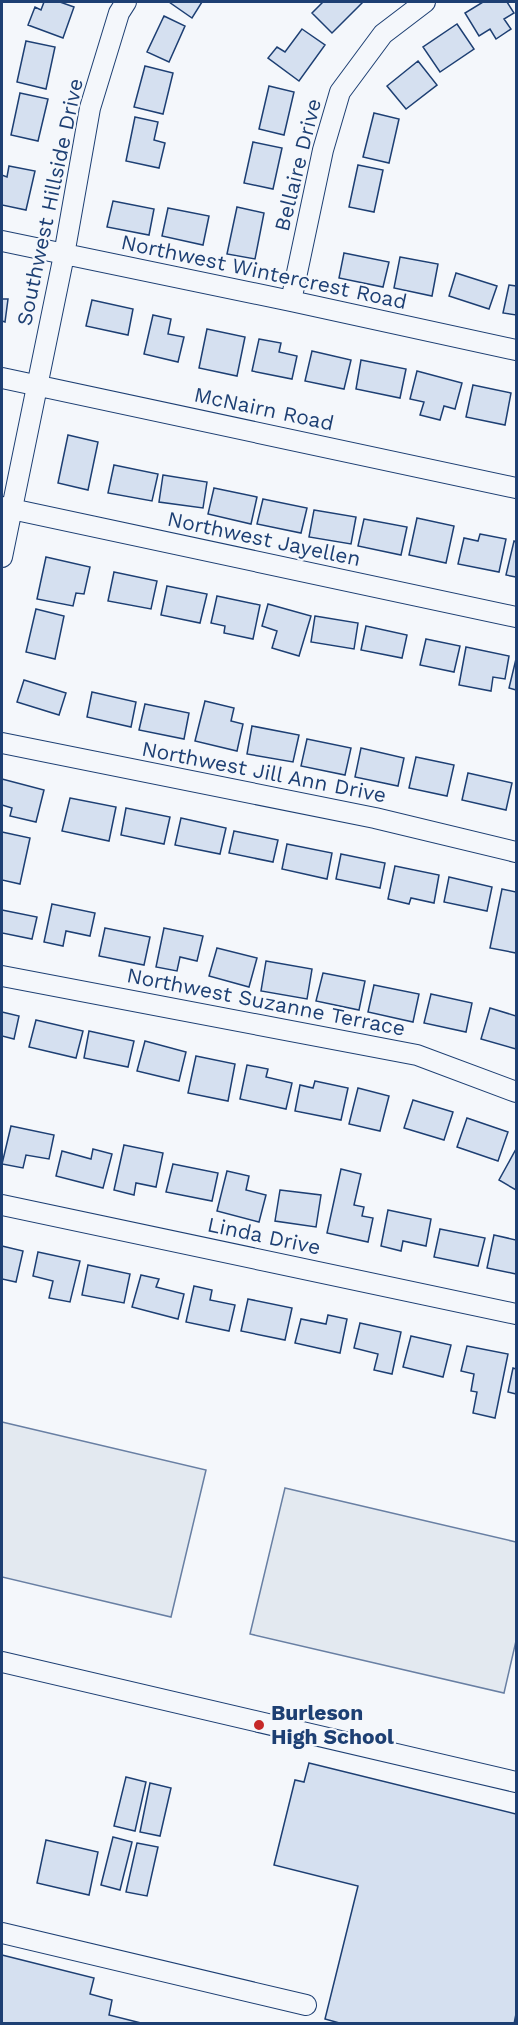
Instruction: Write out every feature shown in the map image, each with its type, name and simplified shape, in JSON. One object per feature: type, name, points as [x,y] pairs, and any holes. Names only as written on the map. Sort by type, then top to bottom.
[{"type":"street","name":"Southwest Hillside Drive","points":[[2,557],[6,508],[64,255],[90,108],[120,13],[126,2]]},
{"type":"street","name":"Bellaire Drive","points":[[291,301],[324,150],[340,92],[383,34],[425,2]]},
{"type":"street","name":"Northwest Wintercrest Road","points":[[2,241],[516,350]]},
{"type":"street","name":"McNairn Road","points":[[2,378],[516,488]]},
{"type":"street","name":"Northwest Jayellen","points":[[6,508],[516,617]]},
{"type":"street","name":"Northwest Jill Ann Drive","points":[[2,743],[375,818],[516,852]]},
{"type":"street","name":"Northwest Suzanne Terrace","points":[[2,976],[417,1055],[516,1092]]},
{"type":"street","name":"Linda Drive","points":[[2,1205],[516,1314]]},
{"type":"street","points":[[2,1662],[516,1782]]},
{"type":"street","points":[[2,1933],[306,2005]]},
{"type":"shaded area","points":[[2,1422],[206,1470],[171,1617],[2,1577]]},
{"type":"shaded area","points":[[285,1488],[516,1542],[516,1641],[504,1693],[250,1634]]},
{"type":"building","points":[[44,2],[60,2],[74,7],[63,38],[28,25],[35,7],[41,10]]},
{"type":"building","points":[[169,2],[202,2],[192,18]]},
{"type":"building","points":[[323,2],[363,2],[332,33],[312,13]]},
{"type":"building","points":[[483,2],[507,2],[514,13],[504,19],[511,29],[496,39],[490,29],[479,36],[465,13]]},
{"type":"building","points":[[164,16],[185,26],[169,62],[147,52]]},
{"type":"building","points":[[457,24],[474,49],[440,72],[423,47]]},
{"type":"building","points":[[302,29],[325,45],[299,81],[268,58],[277,47],[285,52]]},
{"type":"building","points":[[26,41],[55,47],[46,89],[17,82]]},
{"type":"building","points":[[418,61],[437,85],[406,109],[387,86]]},
{"type":"building","points":[[145,66],[173,73],[163,114],[134,107]]},
{"type":"building","points":[[269,86],[294,92],[284,135],[259,129]]},
{"type":"building","points":[[20,93],[48,99],[38,141],[11,135]]},
{"type":"building","points":[[374,113],[399,119],[389,163],[363,157]]},
{"type":"building","points":[[135,117],[158,122],[154,140],[165,143],[159,168],[126,161]]},
{"type":"building","points":[[253,142],[282,148],[273,189],[244,183]]},
{"type":"building","points":[[358,165],[383,170],[374,212],[349,207]]},
{"type":"building","points":[[9,166],[35,171],[26,210],[2,205],[2,175],[7,177]]},
{"type":"building","points":[[113,201],[154,209],[149,235],[107,227]]},
{"type":"building","points":[[237,207],[264,213],[255,259],[227,254]]},
{"type":"building","points":[[168,208],[209,216],[203,245],[162,236]]},
{"type":"building","points":[[344,253],[389,262],[383,287],[339,278]]},
{"type":"building","points":[[400,257],[438,264],[432,296],[394,288]]},
{"type":"building","points":[[456,273],[497,286],[489,309],[449,296]]},
{"type":"building","points":[[509,285],[516,286],[516,315],[503,313]]},
{"type":"building","points":[[2,299],[8,299],[5,322],[2,321]]},
{"type":"building","points":[[92,300],[133,309],[128,335],[86,326]]},
{"type":"building","points":[[153,315],[171,319],[168,334],[184,337],[178,362],[144,354]]},
{"type":"building","points":[[207,329],[245,337],[237,376],[199,368]]},
{"type":"building","points":[[259,339],[281,343],[279,352],[297,356],[292,379],[252,371]]},
{"type":"building","points":[[312,351],[351,360],[344,389],[305,381]]},
{"type":"building","points":[[361,360],[406,369],[400,398],[356,389]]},
{"type":"building","points":[[417,371],[462,383],[455,409],[444,406],[440,420],[420,415],[424,402],[410,399]]},
{"type":"building","points":[[473,385],[511,393],[505,425],[466,417]]},
{"type":"building","points":[[68,435],[98,442],[88,490],[58,483]]},
{"type":"building","points":[[114,465],[158,474],[152,501],[108,493]]},
{"type":"building","points":[[163,475],[207,482],[203,508],[159,502]]},
{"type":"building","points":[[214,488],[257,497],[251,524],[208,514]]},
{"type":"building","points":[[263,499],[307,508],[301,533],[257,524]]},
{"type":"building","points":[[314,510],[356,517],[351,544],[309,537]]},
{"type":"building","points":[[417,518],[454,526],[446,563],[409,555]]},
{"type":"building","points":[[364,519],[407,527],[401,555],[358,546]]},
{"type":"building","points":[[480,534],[506,539],[499,572],[458,564],[464,538],[478,541]]},
{"type":"building","points":[[514,541],[516,542],[516,577],[506,575]]},
{"type":"building","points":[[46,557],[90,567],[84,594],[76,593],[73,606],[37,599]]},
{"type":"building","points":[[114,572],[157,581],[151,609],[108,601]]},
{"type":"building","points":[[167,586],[207,594],[200,623],[161,615]]},
{"type":"building","points":[[217,596],[260,605],[253,639],[224,633],[225,626],[211,623]]},
{"type":"building","points":[[268,604],[311,616],[299,656],[272,648],[277,631],[262,626]]},
{"type":"building","points":[[36,609],[64,616],[55,659],[26,652]]},
{"type":"building","points":[[315,616],[358,623],[354,649],[311,642]]},
{"type":"building","points":[[366,626],[407,635],[402,658],[361,650]]},
{"type":"building","points":[[426,639],[460,646],[454,672],[420,665]]},
{"type":"building","points":[[466,647],[509,656],[505,679],[493,677],[491,691],[459,685]]},
{"type":"building","points":[[516,659],[516,690],[509,688]]},
{"type":"building","points":[[24,680],[66,693],[59,715],[17,702]]},
{"type":"building","points":[[92,692],[136,702],[131,727],[87,717]]},
{"type":"building","points":[[205,701],[234,708],[231,721],[243,724],[237,751],[195,741]]},
{"type":"building","points":[[145,704],[189,713],[184,739],[139,730]]},
{"type":"building","points":[[252,726],[299,735],[293,762],[247,754]]},
{"type":"building","points":[[307,739],[351,748],[345,775],[301,766]]},
{"type":"building","points":[[361,748],[404,758],[398,786],[355,777]]},
{"type":"building","points":[[416,757],[454,765],[447,796],[409,788]]},
{"type":"building","points":[[468,773],[512,783],[506,810],[462,800]]},
{"type":"building","points":[[2,779],[44,790],[36,822],[10,816],[12,808],[2,805]]},
{"type":"building","points":[[70,798],[116,807],[109,841],[62,831]]},
{"type":"building","points":[[126,808],[170,817],[164,844],[121,835]]},
{"type":"building","points":[[181,818],[226,828],[220,854],[175,845]]},
{"type":"building","points":[[234,831],[278,840],[273,862],[229,853]]},
{"type":"building","points":[[2,832],[30,838],[20,884],[2,880]]},
{"type":"building","points":[[287,844],[332,853],[327,879],[282,869]]},
{"type":"building","points":[[341,854],[385,863],[380,888],[336,879]]},
{"type":"building","points":[[395,866],[439,875],[434,903],[411,898],[409,904],[388,899]]},
{"type":"building","points":[[449,877],[492,887],[487,911],[444,902]]},
{"type":"building","points":[[502,889],[516,892],[516,953],[490,948]]},
{"type":"building","points":[[52,904],[95,913],[90,936],[66,931],[63,946],[44,942]]},
{"type":"building","points":[[2,910],[37,917],[32,939],[2,933]]},
{"type":"building","points":[[105,928],[150,937],[144,965],[99,956]]},
{"type":"building","points":[[164,928],[203,936],[197,961],[180,957],[177,971],[156,967]]},
{"type":"building","points":[[217,948],[257,958],[249,987],[209,976]]},
{"type":"building","points":[[266,961],[312,969],[307,999],[261,991]]},
{"type":"building","points":[[323,973],[365,981],[359,1010],[316,1001]]},
{"type":"building","points":[[374,985],[419,994],[413,1022],[368,1012]]},
{"type":"building","points":[[431,994],[472,1003],[466,1032],[424,1023]]},
{"type":"building","points":[[490,1008],[516,1016],[516,1049],[481,1039]]},
{"type":"building","points":[[2,1012],[19,1016],[14,1039],[2,1036]]},
{"type":"building","points":[[36,1020],[83,1031],[76,1058],[29,1047]]},
{"type":"building","points":[[89,1031],[134,1041],[128,1067],[84,1058]]},
{"type":"building","points":[[145,1041],[186,1052],[179,1081],[137,1071]]},
{"type":"building","points":[[196,1056],[235,1064],[228,1101],[188,1093]]},
{"type":"building","points":[[247,1065],[268,1069],[266,1077],[292,1083],[286,1109],[240,1099]]},
{"type":"building","points":[[315,1081],[348,1088],[341,1120],[295,1111],[300,1085],[313,1088]]},
{"type":"building","points":[[358,1088],[389,1096],[380,1131],[349,1124]]},
{"type":"building","points":[[413,1100],[453,1112],[444,1140],[404,1128]]},
{"type":"building","points":[[467,1118],[508,1132],[498,1161],[457,1147]]},
{"type":"building","points":[[11,1126],[54,1135],[49,1159],[26,1155],[23,1168],[2,1164]]},
{"type":"building","points":[[124,1145],[163,1153],[156,1187],[136,1183],[134,1195],[114,1190]]},
{"type":"building","points":[[93,1149],[112,1154],[103,1188],[56,1176],[62,1151],[91,1159]]},
{"type":"building","points":[[516,1149],[516,1190],[499,1180]]},
{"type":"building","points":[[173,1164],[218,1173],[212,1201],[166,1192]]},
{"type":"building","points":[[341,1169],[361,1174],[354,1205],[364,1207],[362,1216],[373,1218],[368,1242],[327,1233]]},
{"type":"building","points":[[227,1171],[249,1176],[246,1190],[266,1195],[259,1222],[217,1211]]},
{"type":"building","points":[[280,1190],[321,1195],[316,1227],[275,1221]]},
{"type":"building","points":[[388,1210],[431,1219],[426,1246],[403,1241],[401,1251],[381,1246]]},
{"type":"building","points":[[440,1229],[485,1238],[478,1266],[434,1257]]},
{"type":"building","points":[[494,1235],[516,1240],[516,1274],[487,1268]]},
{"type":"building","points":[[2,1246],[23,1251],[16,1282],[2,1279]]},
{"type":"building","points":[[38,1252],[80,1261],[70,1302],[49,1298],[53,1281],[33,1276]]},
{"type":"building","points":[[88,1265],[130,1274],[124,1303],[82,1295]]},
{"type":"building","points":[[141,1275],[159,1279],[156,1287],[184,1294],[178,1319],[132,1307]]},
{"type":"building","points":[[194,1286],[212,1290],[210,1300],[235,1305],[229,1331],[186,1322]]},
{"type":"building","points":[[248,1299],[292,1308],[285,1340],[241,1331]]},
{"type":"building","points":[[328,1315],[347,1319],[340,1353],[295,1343],[301,1319],[326,1324]]},
{"type":"building","points":[[360,1323],[401,1332],[392,1374],[374,1370],[378,1354],[354,1348]]},
{"type":"building","points":[[411,1336],[451,1345],[443,1377],[403,1367]]},
{"type":"building","points":[[467,1346],[508,1354],[495,1418],[473,1413],[477,1392],[471,1391],[474,1374],[461,1371]]},
{"type":"building","points":[[513,1368],[516,1369],[516,1394],[508,1392]]},
{"type":"building","points":[[309,1763],[516,1814],[516,2014],[514,2024],[343,2024],[325,2019],[358,1886],[274,1865],[295,1780],[304,1782]]},
{"type":"building","points":[[126,1777],[146,1782],[135,1831],[114,1826]]},
{"type":"building","points":[[150,1783],[171,1788],[160,1836],[140,1832]]},
{"type":"building","points":[[113,1837],[132,1842],[120,1890],[101,1885]]},
{"type":"building","points":[[46,1840],[98,1852],[89,1895],[37,1883]]},
{"type":"building","points":[[137,1843],[158,1847],[147,1896],[126,1892]]},
{"type":"building","points":[[2,1955],[94,1978],[90,1994],[112,2000],[109,2015],[145,2024],[2,2024]]},
{"type":"place","name":"Burleson High School","points":[[259,1725]]}]
